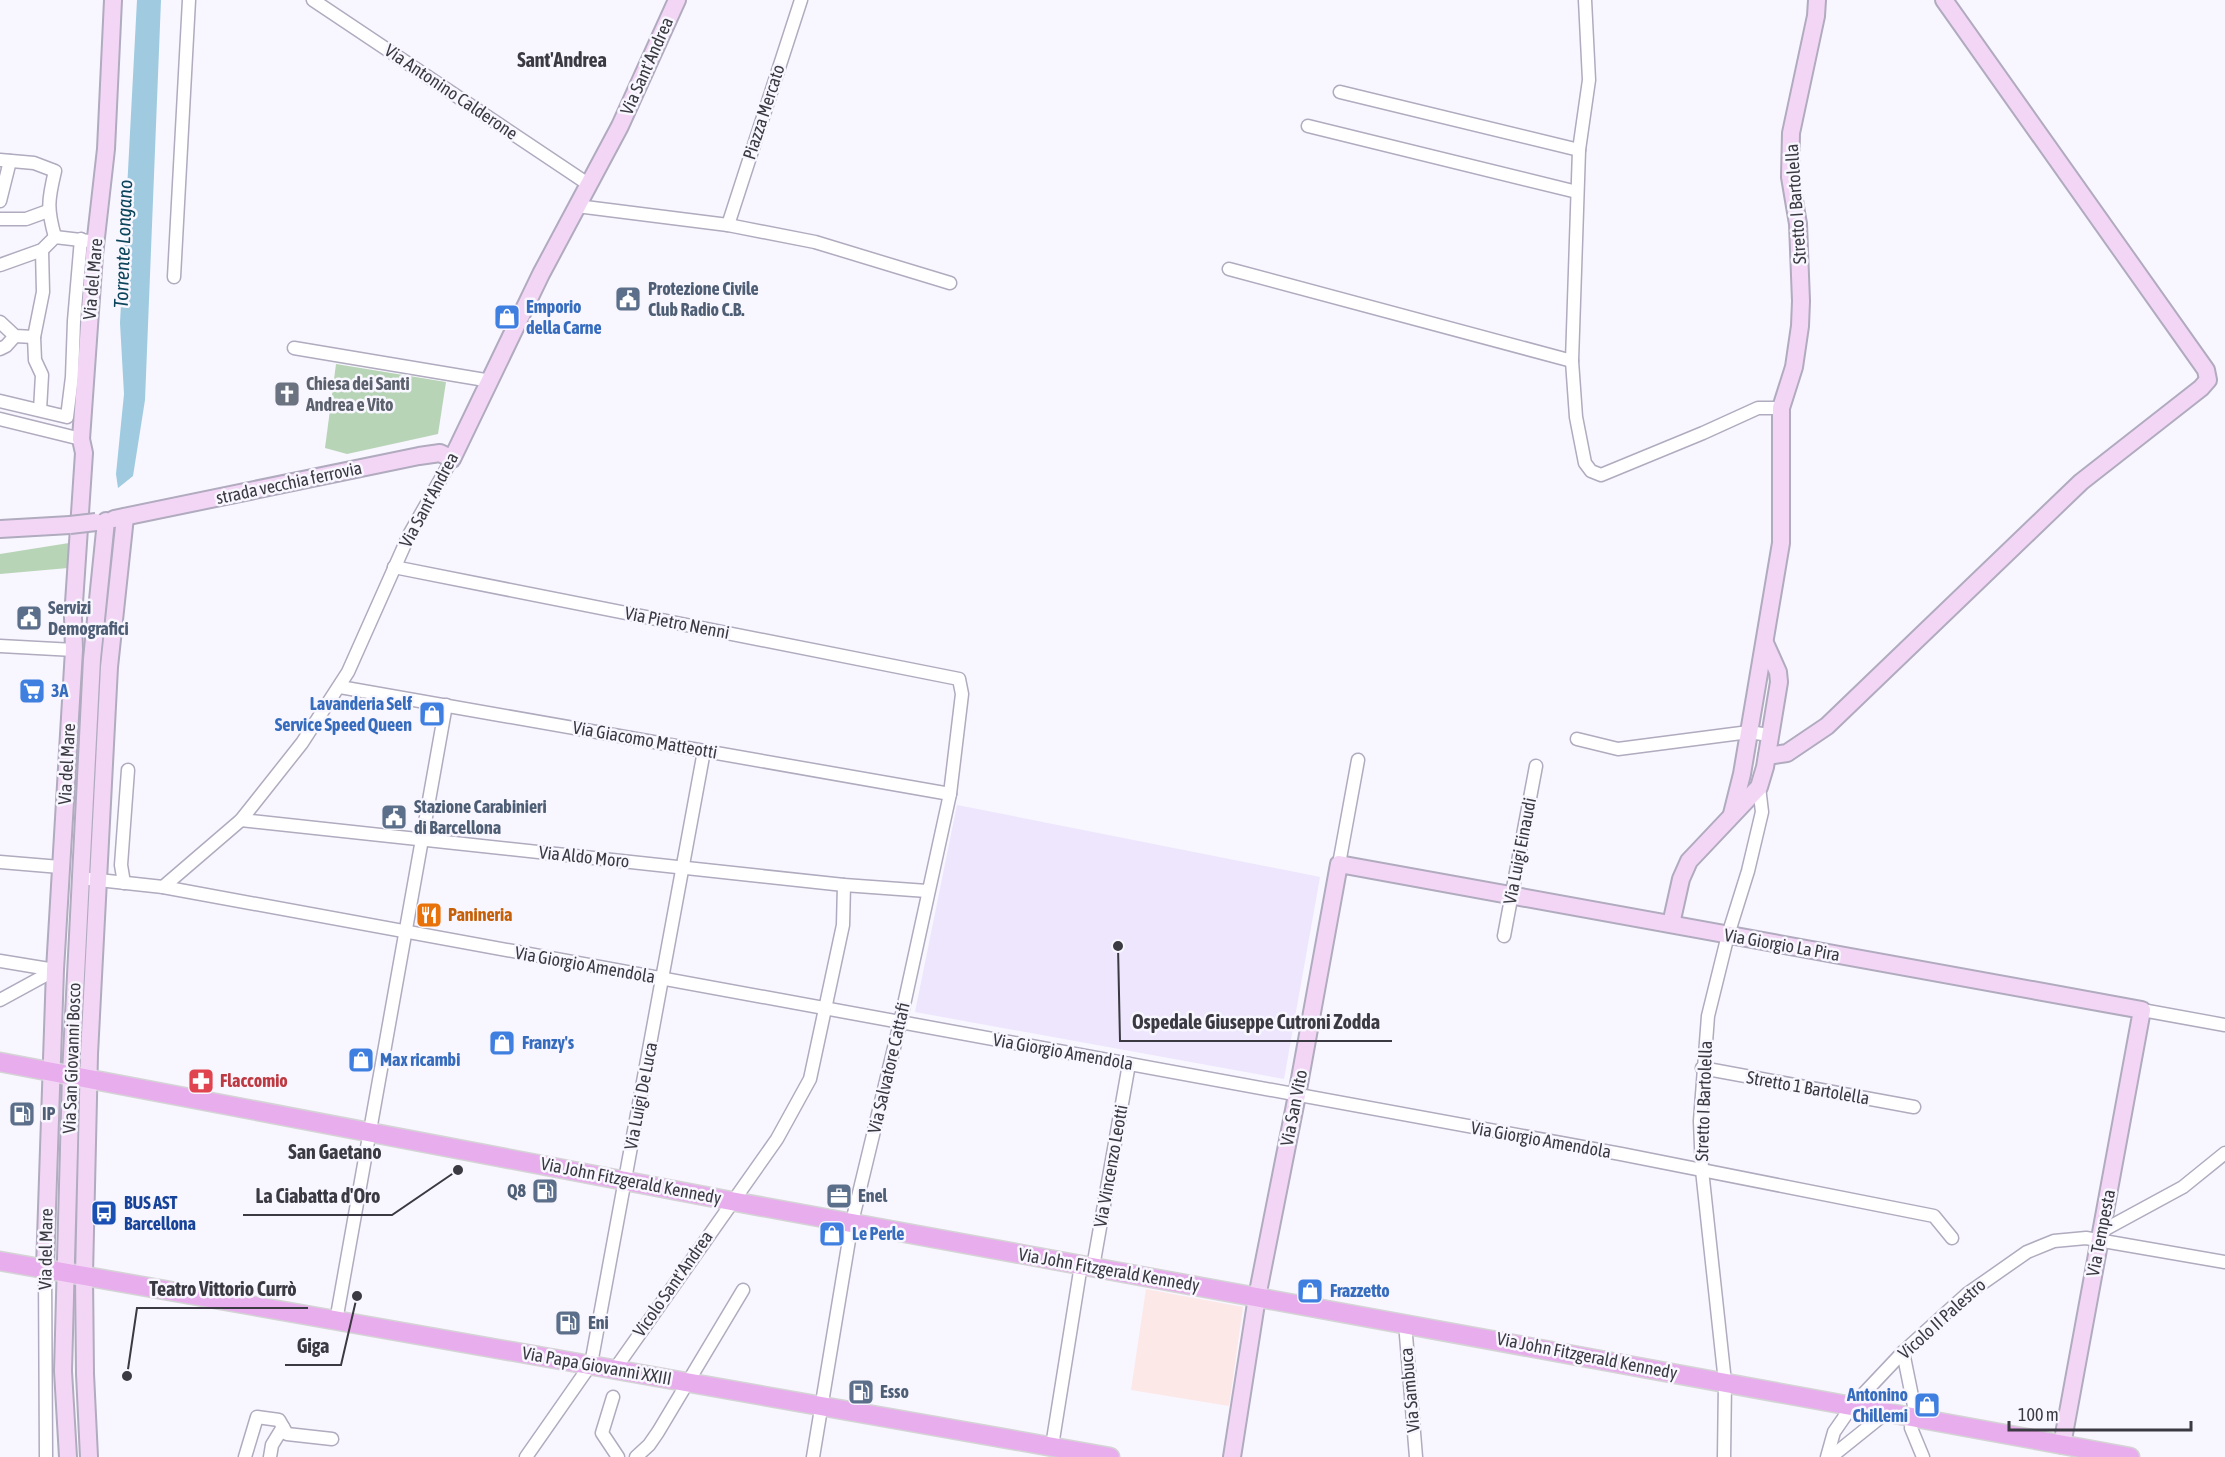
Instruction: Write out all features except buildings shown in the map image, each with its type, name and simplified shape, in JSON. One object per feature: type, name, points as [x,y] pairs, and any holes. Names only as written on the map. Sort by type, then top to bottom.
[{"type":"main road","name":"Via John Fitzgerald Kennedy","points":[[0,1062],[731,1201],[1887,1412],[2061,1451],[2130,1457]]},
{"type":"main road","name":"Via Papa Giovanni XXIII","points":[[0,1261],[1110,1457]]},
{"type":"street","name":"Via del Mare","points":[[46,1457],[45,1268],[50,1071],[74,650],[73,618],[84,453],[81,439],[88,241],[106,149],[113,0]]},
{"type":"street","points":[[174,277],[189,0]]},
{"type":"street","name":"Via Antonino Calderone","points":[[313,0],[588,184]]},
{"type":"street","name":"Via Sant'Andrea","points":[[164,887],[241,820],[295,752],[340,687],[409,535],[452,459],[541,274],[620,126],[676,0]]},
{"type":"street","name":"Piazza Mercato","points":[[728,225],[801,0]]},
{"type":"street","points":[[1585,0],[1589,80],[1579,150],[1572,361],[1576,417],[1585,463],[1591,471],[1601,475],[1703,434],[1758,408],[1781,408]]},
{"type":"street","name":"Stretto I Bartolella","points":[[1724,1457],[1725,1382],[1702,1170],[1700,1121],[1702,1068],[1708,1016],[1728,935],[1748,871],[1761,812],[1761,782],[1779,682],[1778,672],[1765,643],[1781,543],[1781,408],[1794,367],[1800,326],[1800,242],[1790,177],[1791,133],[1816,16],[1817,0]]},
{"type":"street","points":[[1767,756],[1787,753],[1827,726],[2081,482],[2201,388],[2208,380],[2206,370],[1944,0]]},
{"type":"street","points":[[1340,92],[1579,150]]},
{"type":"street","points":[[1308,126],[1577,192]]},
{"type":"street","points":[[0,201],[5,161],[34,163],[55,171],[48,211],[55,237]]},
{"type":"street","points":[[577,206],[728,225],[815,242],[950,283]]},
{"type":"street","points":[[0,219],[26,219],[48,211]]},
{"type":"street","points":[[0,401],[67,417],[72,377],[74,321],[88,241],[55,237]]},
{"type":"street","points":[[0,265],[42,250],[55,237]]},
{"type":"street","points":[[40,410],[42,375],[35,360],[34,337],[43,292],[42,250]]},
{"type":"street","points":[[1229,269],[1572,361]]},
{"type":"street","points":[[0,322],[15,336],[34,337]]},
{"type":"street","points":[[0,349],[15,336]]},
{"type":"street","points":[[294,348],[491,381]]},
{"type":"street","points":[[0,419],[81,439]]},
{"type":"street","name":"strada vecchia ferrovia","points":[[0,529],[70,525],[125,517],[419,456],[440,453],[452,459]]},
{"type":"street","points":[[0,646],[74,650],[109,667],[125,517]]},
{"type":"street","points":[[92,659],[101,521]]},
{"type":"street","name":"Via Pietro Nenni","points":[[394,567],[959,679]]},
{"type":"street","points":[[1732,814],[1742,774],[1765,643]]},
{"type":"street","name":"Via San Giovanni Bosco","points":[[89,1457],[85,1374],[80,1076],[80,878],[92,659]]},
{"type":"street","name":"Via San Giovanni Bosco","points":[[68,1457],[63,1371],[65,1271],[98,880],[109,667]]},
{"type":"street","name":"Via Salvatore Cattafi","points":[[813,1457],[852,1222],[900,1023],[950,794],[962,694],[959,679]]},
{"type":"street","name":"Via Giacomo Matteotti","points":[[340,687],[950,794]]},
{"type":"street","points":[[336,1321],[446,705]]},
{"type":"street","points":[[1577,739],[1618,749],[1749,732],[1769,735]]},
{"type":"street","name":"Via Luigi De Luca","points":[[526,1457],[591,1364],[704,751]]},
{"type":"street","name":"Via San Vito","points":[[1232,1457],[1257,1297],[1297,1095],[1358,760]]},
{"type":"street","name":"Via Luigi Einaudi","points":[[1504,936],[1536,766]]},
{"type":"street","points":[[124,883],[121,866],[128,770]]},
{"type":"street","points":[[1671,924],[1681,879],[1689,861],[1761,782],[1742,774]]},
{"type":"street","name":"Via Aldo Moro","points":[[241,820],[844,885],[927,891]]},
{"type":"street","points":[[0,862],[60,867]]},
{"type":"street","name":"Via Giorgio La Pira","points":[[1339,864],[2225,1025]]},
{"type":"street","points":[[80,878],[164,887]]},
{"type":"street","name":"Vicolo Sant'Andrea","points":[[615,1368],[777,1139],[810,1079],[843,925],[844,885]]},
{"type":"street","name":"Via Giorgio Amendola","points":[[164,887],[1702,1170],[1934,1216],[1952,1238]]},
{"type":"street","points":[[0,961],[55,970]]},
{"type":"street","points":[[0,1000],[55,970]]},
{"type":"street","name":"Via Tempesta","points":[[2061,1451],[2142,1010]]},
{"type":"street","name":"Via Vincenzo Leotti","points":[[1052,1446],[1129,1065]]},
{"type":"street","name":"Stretto 1 Bartolella","points":[[1702,1068],[1914,1107]]},
{"type":"street","points":[[2101,1236],[2183,1187],[2225,1153]]},
{"type":"street","name":"Vicolo II Palestro","points":[[1829,1457],[1834,1432],[1852,1406],[1903,1352],[1967,1294],[2027,1252],[2054,1241],[2101,1236],[2225,1262]]},
{"type":"street","points":[[636,1457],[649,1445],[658,1432],[743,1290]]},
{"type":"street","name":"Via Sambuca","points":[[1405,1323],[1416,1457]]},
{"type":"street","points":[[1903,1352],[1914,1406],[1911,1428],[1923,1457]]},
{"type":"street","points":[[613,1398],[602,1432],[618,1457]]},
{"type":"street","points":[[1829,1457],[1887,1412]]},
{"type":"street","points":[[245,1457],[257,1417],[279,1420],[287,1434],[332,1439]]},
{"type":"street","points":[[270,1457],[272,1445],[283,1427]]},
{"type":"shaded area","points":[[957,805],[1320,877],[1284,1079],[915,1012]]},
{"type":"shaded area","points":[[1146,1289],[1243,1307],[1229,1406],[1131,1390]]},
{"type":"green space","points":[[336,364],[446,382],[438,434],[347,454],[325,448]]},
{"type":"green space","points":[[69,543],[68,568],[0,574],[0,554]]},
{"type":"water","points":[[137,0],[161,0],[145,400],[133,476],[118,488],[116,474],[124,394],[120,323]]},
{"type":"place","name":"Protezione Civile Club Radio C.B.","points":[[628,299]]},
{"type":"place","name":"Emporio della Carne","points":[[507,317]]},
{"type":"place","name":"Chiesa dei Santi Andrea e Vito","points":[[287,394]]},
{"type":"place","name":"Servizi Demografici","points":[[29,618]]},
{"type":"place","name":"3A","points":[[32,691]]},
{"type":"place","name":"Lavanderia Self Service Speed Queen","points":[[432,714]]},
{"type":"place","name":"Stazione Carabinieri di Barcellona","points":[[394,817]]},
{"type":"place","name":"Panineria","points":[[429,915]]},
{"type":"place","name":"Ospedale Giuseppe Cutroni Zodda","points":[[1118,946]]},
{"type":"place","name":"Franzy's","points":[[502,1043]]},
{"type":"place","name":"Max ricambi","points":[[361,1060]]},
{"type":"place","name":"Flaccomio","points":[[201,1081]]},
{"type":"place","name":"IP","points":[[22,1114]]},
{"type":"place","name":"La Ciabatta d'Oro","points":[[458,1170]]},
{"type":"place","name":"Q8","points":[[545,1191]]},
{"type":"place","name":"Enel","points":[[839,1196]]},
{"type":"place","name":"BUS AST Barcellona","points":[[104,1213]]},
{"type":"place","name":"Le Perle","points":[[832,1234]]},
{"type":"place","name":"Frazzetto","points":[[1310,1291]]},
{"type":"place","name":"Giga","points":[[357,1296]]},
{"type":"place","name":"Eni","points":[[568,1323]]},
{"type":"place","name":"Teatro Vittorio Currò","points":[[127,1376]]},
{"type":"place","name":"Esso","points":[[861,1392]]},
{"type":"place","name":"Antonino Chillemi","points":[[1927,1405]]},
{"type":"district","name":"Sant'Andrea","points":[[562,60]]},
{"type":"district","name":"San Gaetano","points":[[335,1152]]},
{"type":"water label","name":"Torrente Longano","points":[[123,244]]}]
